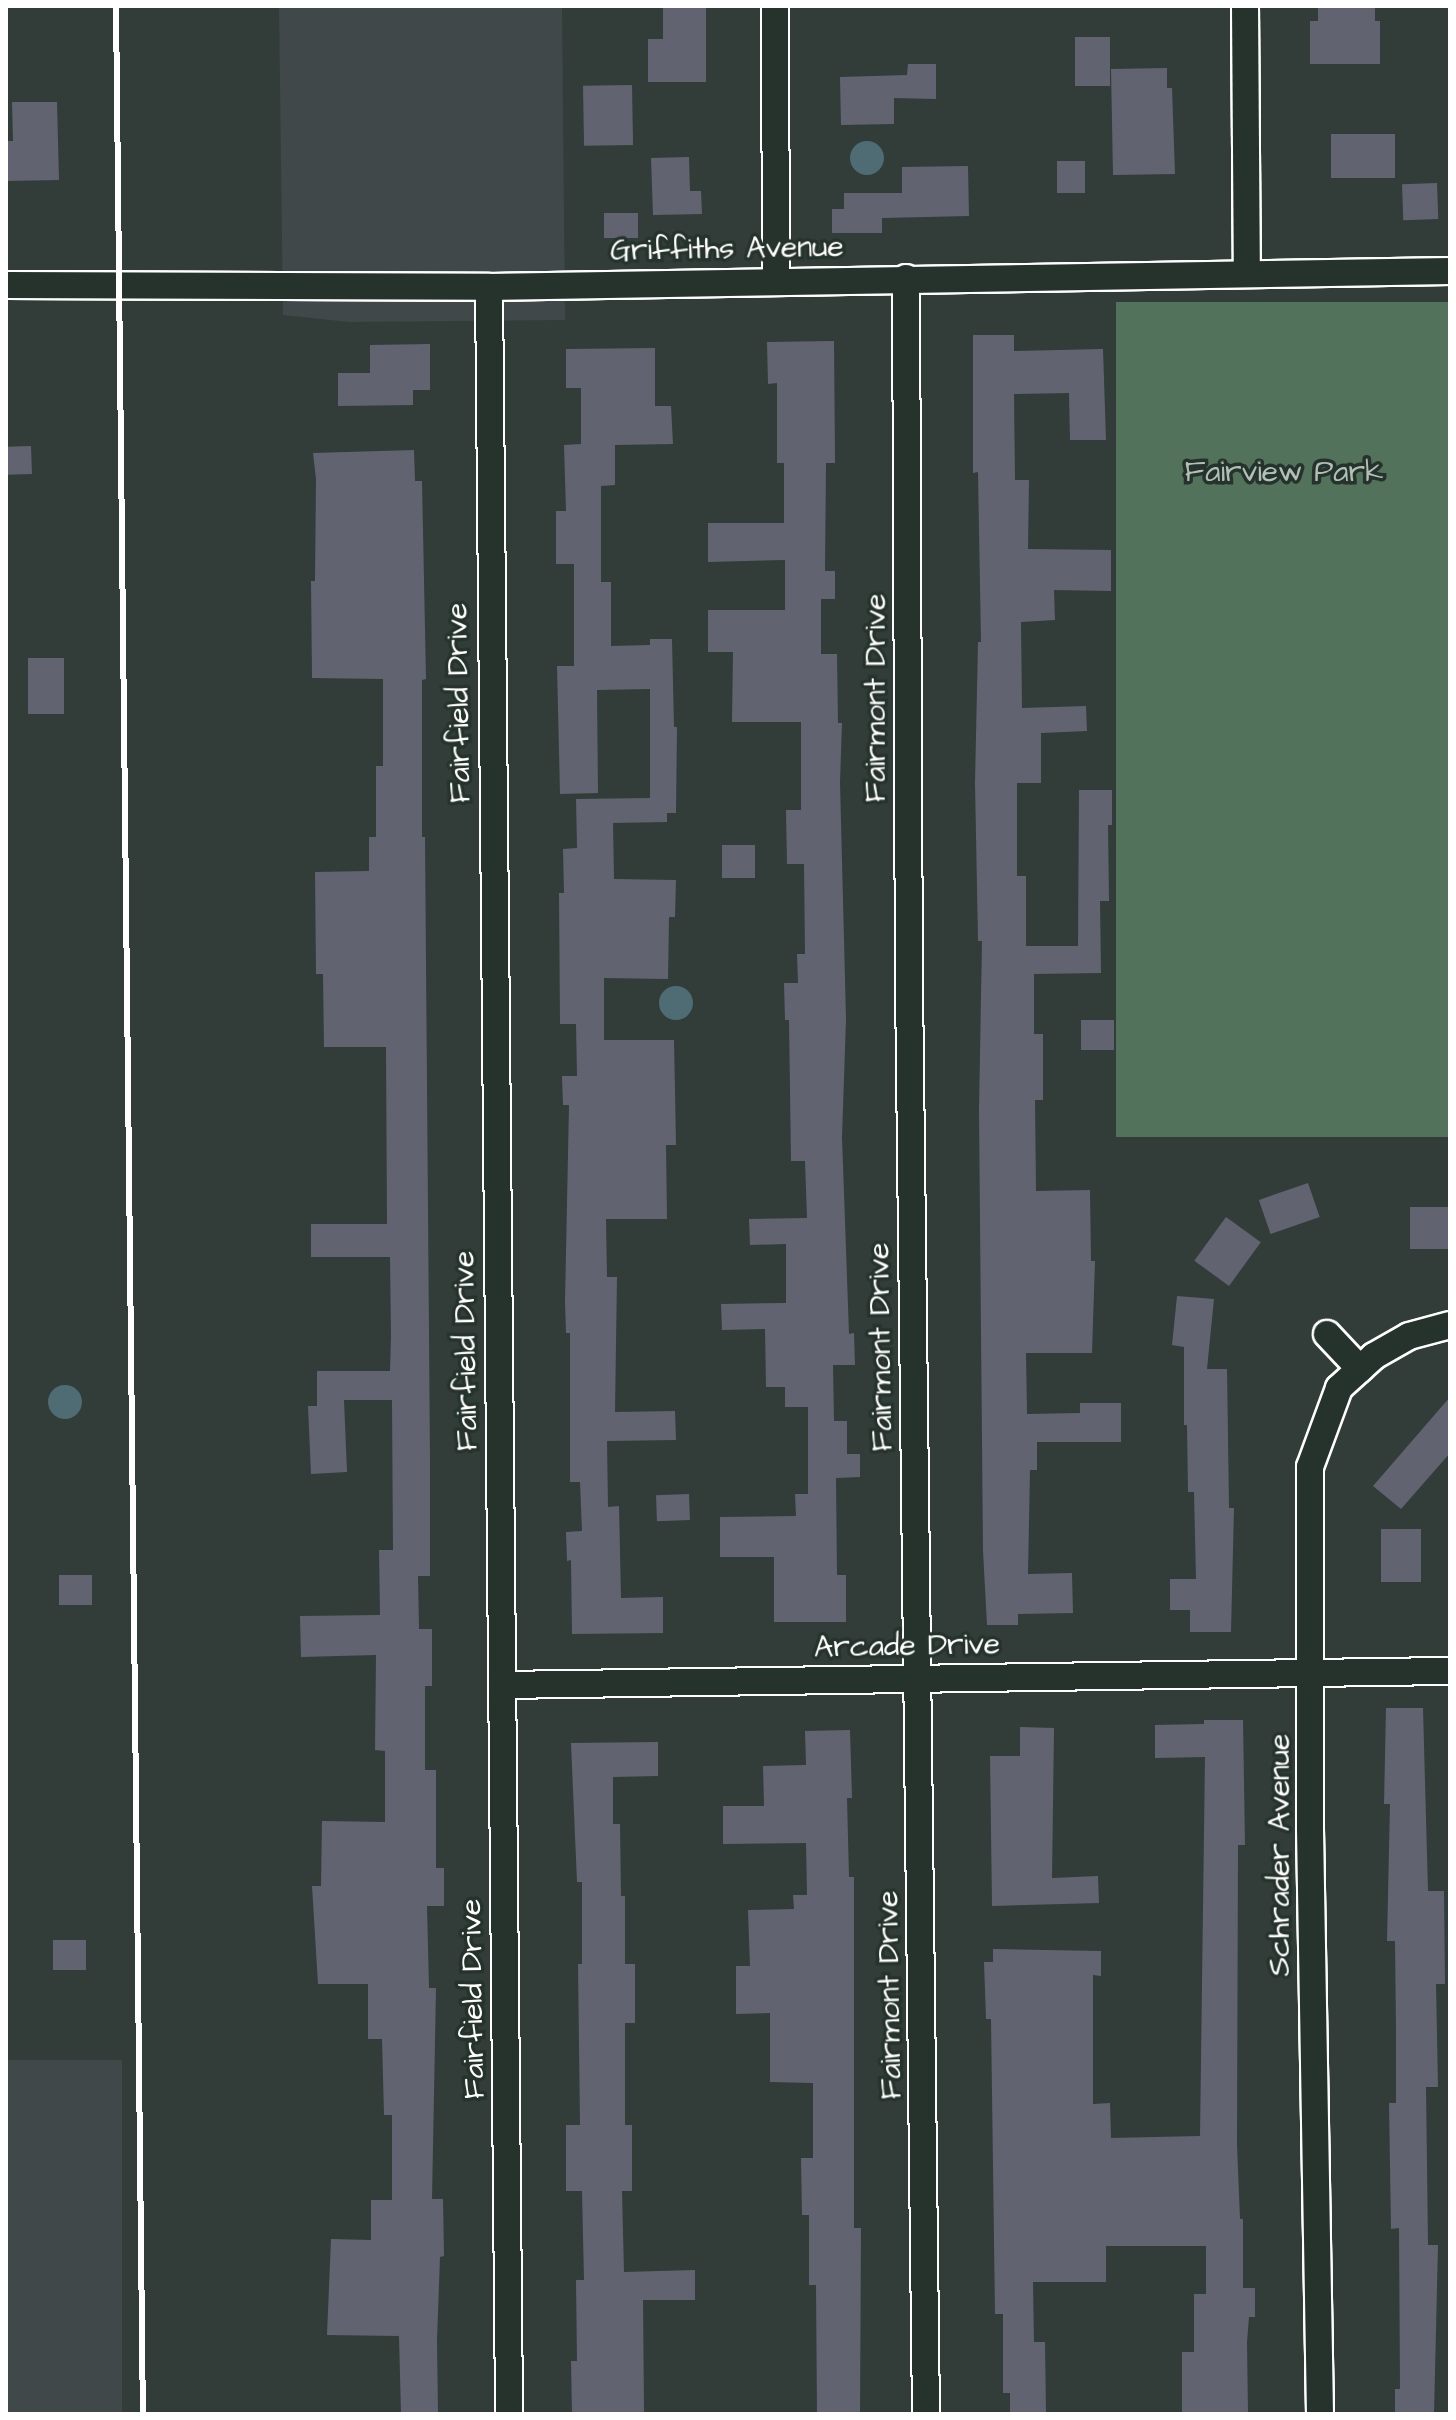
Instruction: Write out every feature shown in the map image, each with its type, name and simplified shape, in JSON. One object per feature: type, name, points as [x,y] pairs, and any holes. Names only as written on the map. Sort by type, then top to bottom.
[{"type":"street","points":[[775,6],[776,280]]},
{"type":"street","points":[[1245,6],[1247,274]]},
{"type":"street","name":"Griffiths Avenue","points":[[6,285],[489,287],[1450,271]]},
{"type":"street","name":"Fairmont Drive","points":[[906,278],[926,2414]]},
{"type":"street","name":"Fairfield Drive","points":[[489,287],[509,2414]]},
{"type":"street","name":"Schrader Avenue","points":[[1320,2414],[1310,1827],[1310,1467],[1339,1388],[1360,1369],[1409,1336],[1450,1325]]},
{"type":"street","points":[[1327,1334],[1360,1369]]},
{"type":"street","name":"Arcade Drive","points":[[502,1685],[1450,1671]]},
{"type":"shaded area","points":[[279,6],[562,6],[565,320],[349,322],[283,315]]},
{"type":"shaded area","points":[[6,2060],[122,2060],[122,2414],[6,2414]]},
{"type":"green space","name":"Fairview Park","points":[[1116,302],[1450,302],[1450,1137],[1116,1137]]},
{"type":"water","points":[[867,141],[879,146],[884,158],[879,170],[867,175],[855,170],[850,158],[855,146]]},
{"type":"water","points":[[676,986],[688,991],[693,1003],[688,1015],[676,1020],[664,1015],[659,1003],[664,991]]},
{"type":"water","points":[[65,1385],[77,1390],[82,1402],[77,1414],[65,1419],[53,1414],[48,1402],[53,1390]]},
{"type":"building","points":[[663,6],[706,6],[706,82],[648,82],[648,39],[663,39]]},
{"type":"building","points":[[1318,6],[1375,6],[1375,21],[1380,21],[1380,64],[1310,64],[1310,21],[1318,21]]},
{"type":"building","points":[[1075,37],[1110,37],[1110,86],[1075,86]]},
{"type":"building","points":[[908,64],[936,64],[936,99],[894,98],[894,124],[841,125],[840,77],[907,75]]},
{"type":"building","points":[[1167,68],[1167,88],[1172,88],[1175,174],[1113,175],[1111,69]]},
{"type":"building","points":[[632,85],[633,145],[584,146],[583,86]]},
{"type":"building","points":[[12,102],[57,102],[59,180],[6,181],[6,141],[13,141]]},
{"type":"building","points":[[1331,134],[1395,134],[1395,178],[1331,178]]},
{"type":"building","points":[[689,157],[690,191],[701,191],[702,214],[653,215],[651,158]]},
{"type":"building","points":[[1057,161],[1085,161],[1085,193],[1057,193]]},
{"type":"building","points":[[968,166],[969,216],[882,218],[882,233],[832,233],[832,209],[844,209],[844,193],[902,193],[902,167]]},
{"type":"building","points":[[1437,183],[1438,219],[1403,220],[1402,184]]},
{"type":"building","points":[[604,213],[638,213],[638,238],[604,238]]},
{"type":"building","points":[[973,335],[1014,335],[1014,351],[1103,349],[1106,440],[1070,440],[1069,393],[1014,394],[1015,480],[1029,480],[1028,549],[1111,550],[1111,591],[1054,590],[1055,620],[1021,622],[1022,708],[1086,706],[1087,731],[1041,733],[1041,783],[1017,783],[1017,876],[1026,876],[1026,946],[1078,946],[1079,790],[1112,790],[1112,825],[1108,825],[1109,901],[1100,901],[1101,973],[1034,974],[1034,1034],[1043,1034],[1043,1100],[1035,1100],[1036,1191],[1090,1190],[1091,1261],[1095,1261],[1092,1353],[1026,1353],[1027,1414],[1080,1413],[1080,1403],[1121,1403],[1121,1442],[1037,1442],[1037,1470],[1030,1470],[1028,1574],[1072,1573],[1073,1613],[1018,1614],[1018,1625],[987,1625],[983,1551],[979,1110],[982,941],[978,941],[975,783],[978,642],[981,642],[978,472],[973,473]]},
{"type":"building","points":[[834,341],[835,463],[826,463],[825,571],[835,571],[835,599],[821,599],[821,654],[837,654],[838,723],[842,723],[840,782],[846,1019],[842,1137],[849,1334],[854,1333],[855,1365],[833,1365],[834,1421],[847,1421],[847,1454],[860,1454],[860,1477],[836,1478],[837,1575],[846,1575],[846,1622],[774,1622],[774,1557],[720,1557],[720,1517],[796,1516],[795,1494],[808,1494],[808,1407],[785,1407],[785,1387],[766,1387],[765,1329],[722,1330],[721,1304],[786,1303],[786,1244],[750,1245],[749,1219],[807,1218],[805,1161],[791,1161],[789,1020],[785,1020],[784,983],[798,983],[797,954],[805,954],[804,864],[787,864],[786,810],[801,810],[801,722],[732,722],[733,652],[708,652],[708,610],[785,610],[785,560],[708,562],[708,523],[784,523],[784,463],[777,463],[777,383],[768,384],[767,342]]},
{"type":"building","points":[[430,344],[430,390],[413,390],[413,405],[338,406],[338,373],[370,373],[370,345]]},
{"type":"building","points":[[655,348],[655,406],[671,406],[673,444],[615,445],[615,485],[601,486],[601,582],[611,582],[611,646],[650,645],[650,639],[672,639],[674,727],[677,727],[676,813],[667,813],[667,822],[613,823],[614,879],[676,880],[675,917],[669,917],[668,979],[604,978],[604,1040],[674,1040],[676,1145],[666,1145],[667,1219],[606,1219],[607,1277],[617,1277],[615,1412],[675,1411],[676,1440],[607,1441],[608,1507],[619,1506],[621,1598],[663,1597],[663,1633],[572,1634],[571,1560],[567,1561],[566,1532],[582,1531],[580,1482],[570,1482],[570,1333],[566,1333],[565,1302],[569,1105],[563,1105],[562,1076],[577,1076],[576,1024],[560,1024],[559,893],[564,893],[563,849],[577,848],[576,799],[650,798],[650,689],[597,690],[598,793],[560,794],[557,666],[574,666],[574,564],[556,564],[556,511],[566,511],[564,445],[581,444],[581,388],[566,388],[566,349]]},
{"type":"building","points":[[31,446],[32,474],[7,475],[6,447]]},
{"type":"building","points":[[414,450],[415,481],[422,481],[426,679],[422,680],[422,837],[425,837],[430,1460],[430,1576],[418,1576],[419,1629],[432,1629],[432,1686],[425,1686],[425,1770],[436,1770],[436,1868],[444,1868],[444,1906],[427,1906],[429,1988],[436,1988],[432,2199],[443,2199],[444,2256],[440,2257],[437,2341],[438,2414],[401,2414],[399,2336],[327,2335],[331,2239],[371,2240],[371,2200],[392,2200],[392,2115],[384,2115],[382,2039],[368,2039],[368,1984],[318,1984],[312,1886],[321,1886],[322,1821],[385,1822],[385,1751],[375,1750],[376,1655],[301,1657],[300,1616],[380,1615],[379,1550],[393,1550],[392,1400],[344,1400],[347,1472],[311,1474],[308,1406],[317,1406],[317,1371],[390,1371],[391,1336],[390,1257],[311,1257],[311,1224],[387,1224],[386,1047],[324,1047],[323,974],[316,974],[315,872],[369,871],[369,837],[376,837],[376,766],[383,766],[383,679],[312,678],[311,581],[315,581],[316,479],[313,453]]},
{"type":"building","points":[[28,658],[64,658],[64,714],[28,714]]},
{"type":"building","points":[[722,845],[755,845],[755,878],[722,878]]},
{"type":"building","points":[[1081,1020],[1114,1020],[1114,1050],[1081,1050]]},
{"type":"building","points":[[1308,1183],[1320,1217],[1271,1234],[1259,1200]]},
{"type":"building","points":[[1410,1207],[1450,1207],[1450,1249],[1410,1249]]},
{"type":"building","points":[[1226,1217],[1261,1242],[1229,1286],[1194,1261]]},
{"type":"building","points":[[1177,1296],[1214,1299],[1207,1369],[1227,1369],[1229,1508],[1234,1508],[1231,1632],[1190,1632],[1190,1610],[1170,1610],[1170,1579],[1196,1579],[1194,1492],[1188,1492],[1187,1425],[1184,1425],[1184,1347],[1172,1345]]},
{"type":"building","points":[[1450,1397],[1450,1453],[1401,1509],[1373,1486]]},
{"type":"building","points":[[689,1494],[690,1520],[657,1521],[656,1495]]},
{"type":"building","points":[[1381,1529],[1421,1529],[1421,1582],[1381,1582]]},
{"type":"building","points":[[59,1575],[92,1575],[92,1605],[59,1605]]},
{"type":"building","points":[[1386,1708],[1423,1708],[1428,1891],[1444,1891],[1445,1984],[1436,1984],[1438,2087],[1426,2087],[1428,2245],[1438,2245],[1434,2414],[1395,2414],[1395,2389],[1400,2389],[1399,2228],[1391,2229],[1389,2103],[1396,2103],[1396,2029],[1395,1941],[1387,1941],[1390,1804],[1384,1804]]},
{"type":"building","points":[[1204,1720],[1243,1720],[1245,1845],[1238,1845],[1237,2145],[1240,2219],[1243,2219],[1243,2288],[1255,2288],[1255,2317],[1249,2317],[1247,2342],[1248,2414],[1182,2414],[1182,2352],[1194,2352],[1194,2294],[1206,2294],[1206,2246],[1106,2246],[1106,2282],[1033,2282],[1034,2342],[1045,2342],[1046,2414],[1010,2414],[1010,2393],[1003,2393],[1003,2314],[995,2314],[991,2019],[986,2019],[984,1962],[993,1962],[993,1949],[1101,1951],[1101,1976],[1093,1975],[1093,2104],[1110,2103],[1111,2138],[1200,2136],[1205,1757],[1155,1758],[1155,1725],[1204,1724]]},
{"type":"building","points":[[1020,1727],[1054,1728],[1052,1878],[1098,1876],[1099,1903],[992,1906],[990,1756],[1020,1756]]},
{"type":"building","points":[[850,1730],[852,1798],[847,1798],[849,1877],[854,1877],[854,2228],[861,2228],[860,2414],[817,2414],[816,2285],[809,2285],[809,2215],[802,2215],[801,2158],[813,2158],[813,2083],[770,2082],[770,2013],[736,2014],[736,1966],[750,1966],[748,1910],[794,1909],[793,1895],[807,1895],[806,1843],[723,1844],[723,1806],[764,1806],[763,1766],[806,1765],[805,1731]]},
{"type":"building","points":[[658,1742],[658,1776],[613,1777],[613,1824],[620,1824],[621,1896],[625,1896],[625,1964],[635,1964],[635,2023],[625,2023],[625,2125],[632,2125],[632,2191],[622,2191],[624,2272],[695,2270],[695,2300],[643,2300],[644,2414],[572,2414],[571,2361],[577,2361],[576,2280],[584,2280],[582,2191],[566,2191],[566,2125],[580,2125],[578,1964],[582,1964],[582,1882],[577,1882],[571,1743]]},
{"type":"building","points":[[53,1940],[86,1940],[86,1970],[53,1970]]},
{"type":"railway","points":[[116,6],[143,2414]]}]
